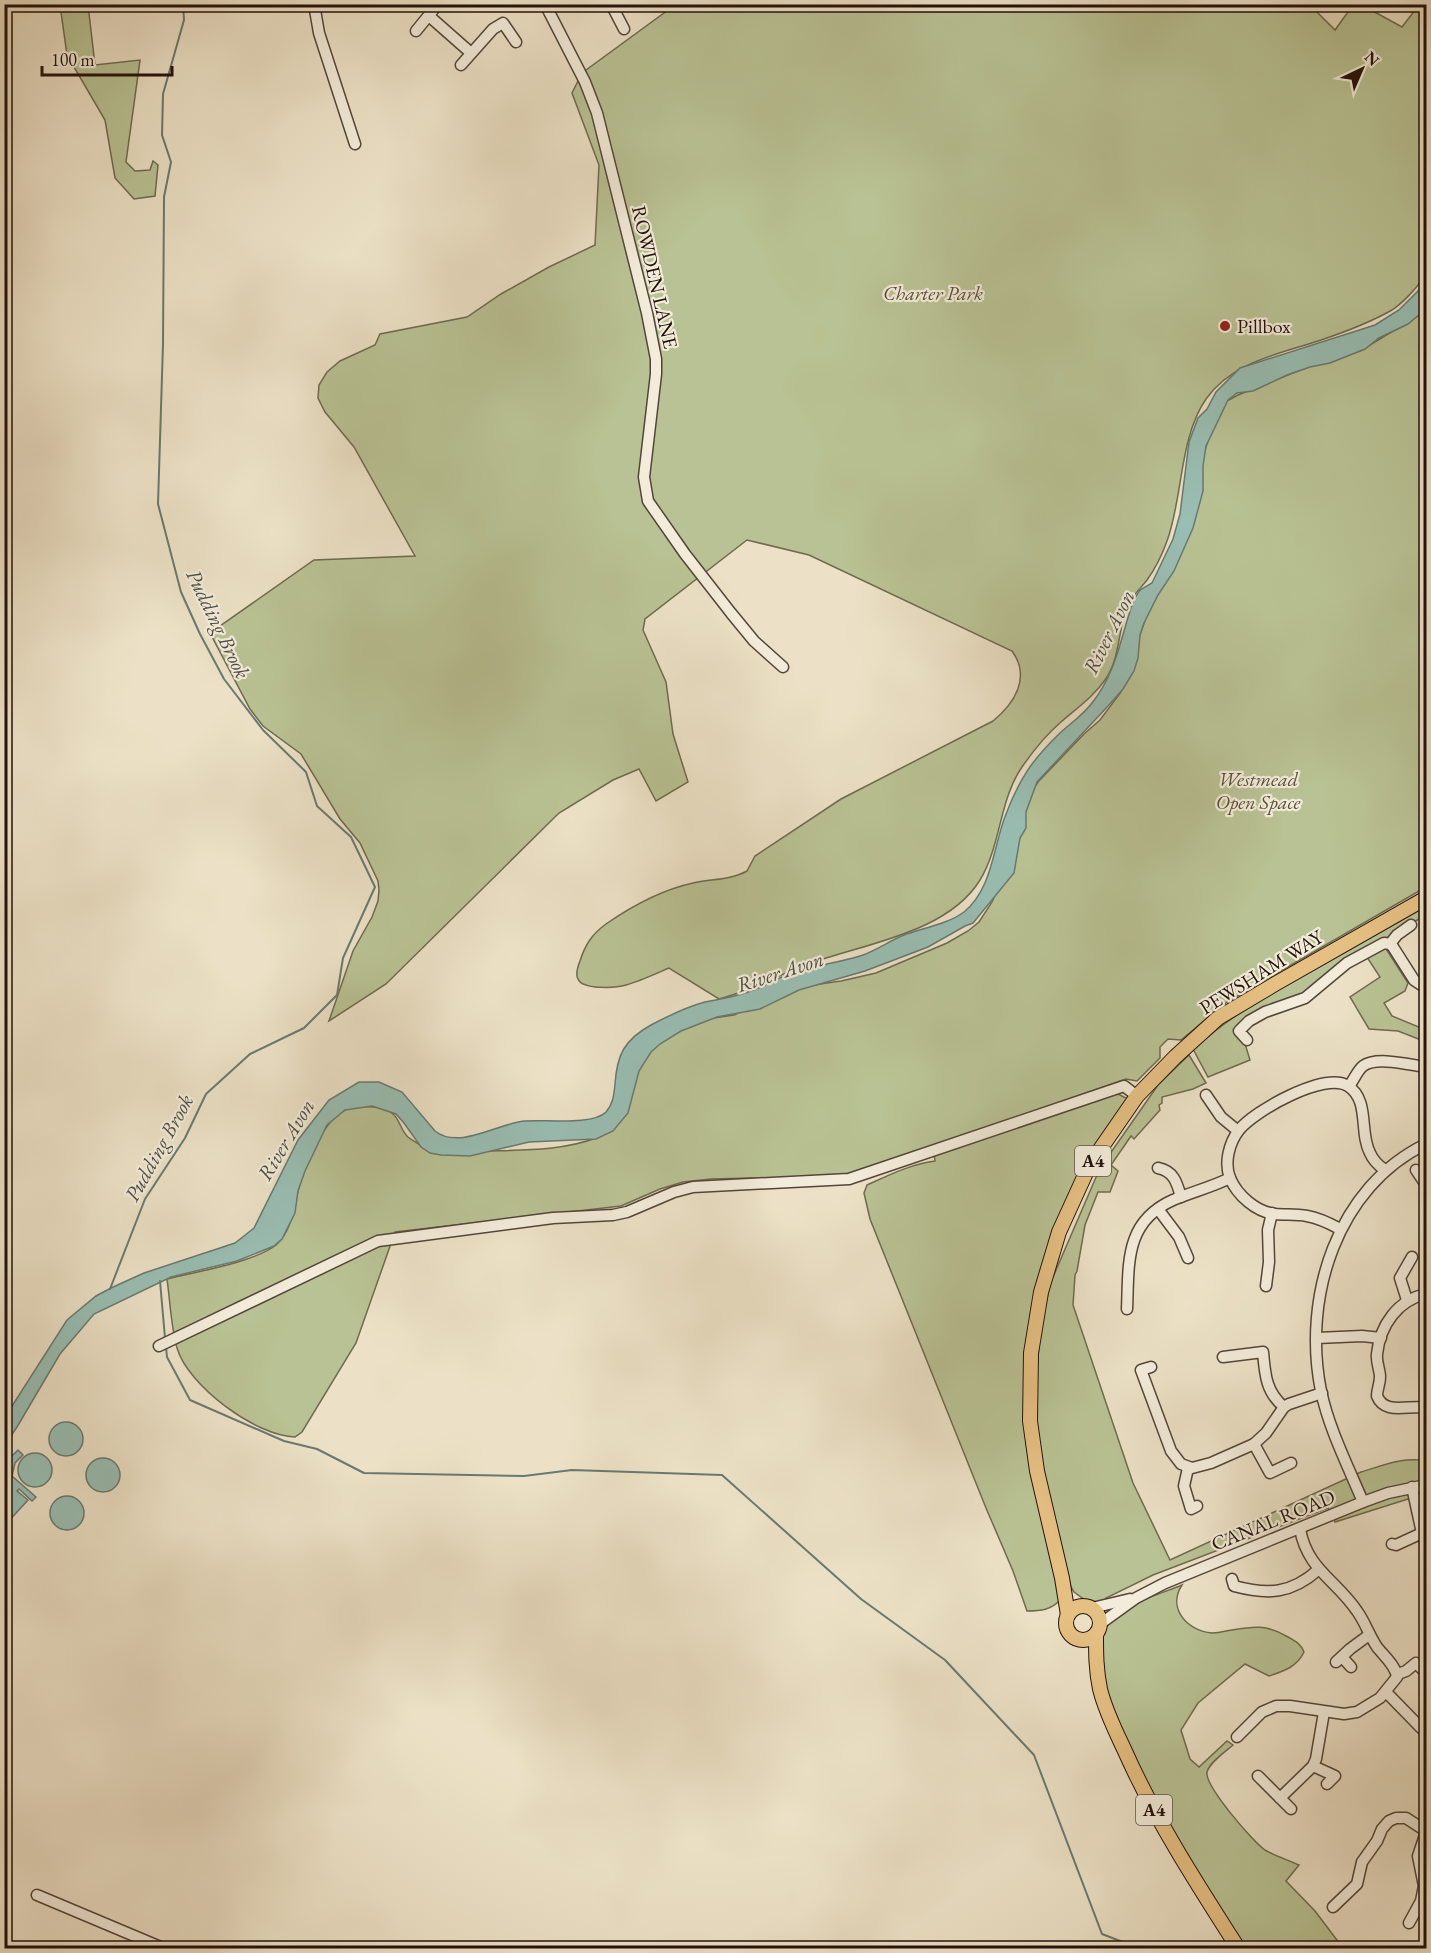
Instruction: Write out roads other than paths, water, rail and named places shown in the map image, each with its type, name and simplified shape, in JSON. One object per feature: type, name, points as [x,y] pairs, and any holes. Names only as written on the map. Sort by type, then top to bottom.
[{"type":"main road","name":"PEWSHAM WAY","points":[[1068,1615],[1062,1578],[1037,1471],[1030,1421],[1031,1353],[1041,1292],[1059,1232],[1090,1164],[1137,1096],[1218,1018],[1426,898]]},
{"type":"main road","name":"PEWSHAM WAY","points":[[1062,1578],[1087,1607]]},
{"type":"main road","points":[[1068,1615],[1071,1610],[1087,1607]]},
{"type":"main road","name":"A4","points":[[1087,1607],[1098,1615],[1095,1660],[1101,1691],[1110,1719],[1138,1782],[1194,1879],[1238,1948]]},
{"type":"main road","name":"A4","points":[[1068,1615],[1067,1630],[1080,1640],[1095,1660]]},
{"type":"main road","points":[[1080,1640],[1086,1640],[1098,1629]]},
{"type":"street","points":[[314,4],[319,33],[355,144]]},
{"type":"street","points":[[416,31],[438,4]]},
{"type":"street","name":"ROWDEN LANE","points":[[545,4],[585,82],[597,113],[649,321],[656,360],[656,374],[644,477],[648,501],[685,554],[731,613],[754,641],[783,667]]},
{"type":"street","points":[[611,4],[624,29]]},
{"type":"street","points":[[429,16],[471,53]]},
{"type":"street","points":[[461,65],[493,29],[503,23],[516,42]]},
{"type":"street","points":[[1390,944],[1395,937],[1411,925]]},
{"type":"street","points":[[1247,1040],[1239,1031],[1249,1021],[1265,1012],[1305,998],[1347,963],[1383,944],[1390,944]]},
{"type":"street","points":[[1390,944],[1414,980],[1426,988]]},
{"type":"street","points":[[1349,1086],[1363,1066],[1373,1062],[1426,1067]]},
{"type":"street","points":[[1340,1229],[1314,1217],[1272,1213],[1253,1204],[1243,1196],[1230,1178],[1228,1167],[1228,1156],[1238,1131],[1264,1109],[1308,1089],[1331,1082],[1349,1086],[1359,1100],[1367,1147],[1373,1159],[1385,1170]]},
{"type":"street","points":[[159,1346],[378,1240],[553,1218],[613,1215],[693,1187],[849,1179],[1124,1086],[1137,1096]]},
{"type":"street","points":[[1206,1095],[1221,1117],[1238,1131]]},
{"type":"street","points":[[1363,1502],[1331,1424],[1322,1393],[1317,1360],[1317,1317],[1323,1285],[1340,1229],[1359,1200],[1385,1170],[1426,1144]]},
{"type":"street","points":[[1158,1168],[1166,1170],[1173,1177],[1181,1197]]},
{"type":"street","points":[[1416,1170],[1422,1184]]},
{"type":"street","points":[[1127,1309],[1131,1296],[1133,1240],[1144,1222],[1158,1209],[1181,1197],[1230,1178]]},
{"type":"street","points":[[1158,1209],[1188,1252]]},
{"type":"street","points":[[1266,1286],[1269,1262],[1268,1230],[1272,1213]]},
{"type":"street","points":[[1407,1300],[1400,1278],[1413,1263]]},
{"type":"street","points":[[1426,1294],[1407,1300],[1395,1311],[1381,1338],[1377,1354],[1380,1372],[1378,1400],[1391,1408],[1414,1406],[1426,1408]]},
{"type":"street","points":[[1317,1338],[1362,1336],[1381,1338]]},
{"type":"street","points":[[1223,1357],[1266,1351],[1268,1388],[1284,1407]]},
{"type":"street","points":[[1143,1368],[1171,1451],[1178,1461],[1188,1467],[1203,1467],[1254,1444],[1266,1433],[1284,1407],[1295,1401],[1322,1393]]},
{"type":"street","points":[[1254,1444],[1267,1474],[1291,1464]]},
{"type":"street","points":[[1188,1467],[1185,1486],[1192,1508]]},
{"type":"street","name":"CANAL ROAD","points":[[1098,1629],[1136,1598],[1165,1583],[1363,1502],[1426,1485]]},
{"type":"street","points":[[1412,1487],[1426,1544]]},
{"type":"street","points":[[1300,1529],[1302,1542],[1318,1570],[1352,1604],[1369,1635],[1398,1674]]},
{"type":"street","points":[[1396,1546],[1422,1533]]},
{"type":"street","points":[[1231,1586],[1262,1592],[1277,1592],[1300,1583],[1318,1570]]},
{"type":"street","name":"CANAL ROAD","points":[[1087,1607],[1136,1598]]},
{"type":"street","points":[[1351,1667],[1339,1660],[1369,1635]]},
{"type":"street","points":[[1398,1674],[1419,1663]]},
{"type":"street","points":[[1242,1735],[1262,1712],[1272,1707],[1290,1706],[1344,1714],[1357,1712],[1386,1692],[1398,1674]]},
{"type":"street","points":[[1386,1692],[1421,1728]]},
{"type":"street","points":[[1280,1798],[1313,1766],[1320,1744],[1324,1712]]},
{"type":"street","points":[[1313,1766],[1334,1777]]},
{"type":"street","points":[[1258,1776],[1291,1809]]},
{"type":"street","points":[[1333,1907],[1357,1884],[1362,1862],[1377,1841],[1382,1829],[1395,1818],[1406,1818],[1426,1832],[1418,1856],[1424,1886],[1421,1901],[1422,1912],[1409,1923]]},
{"type":"street","points":[[37,1895],[163,1948]]},
{"type":"water","points":[[1426,279],[1426,309],[1408,324],[1379,338],[1365,349],[1330,363],[1287,375],[1253,391],[1237,393],[1228,400],[1206,446],[1203,491],[1193,528],[1174,571],[1158,595],[1144,623],[1134,671],[1123,689],[1037,782],[1026,812],[1026,828],[1020,838],[1014,873],[973,923],[928,947],[865,971],[799,990],[760,1009],[717,1017],[681,1031],[651,1052],[639,1071],[628,1113],[613,1131],[596,1139],[529,1142],[470,1156],[441,1155],[430,1153],[421,1147],[396,1114],[372,1106],[345,1110],[327,1125],[305,1171],[298,1191],[295,1213],[282,1239],[274,1246],[237,1261],[171,1277],[94,1314],[60,1354],[5,1445],[5,1417],[67,1320],[96,1296],[111,1288],[144,1273],[235,1243],[254,1228],[298,1140],[329,1100],[359,1082],[379,1082],[402,1092],[435,1131],[455,1138],[467,1137],[524,1121],[590,1119],[606,1112],[610,1106],[614,1096],[618,1065],[624,1049],[634,1036],[651,1025],[698,1004],[743,994],[789,974],[866,954],[904,935],[943,923],[964,912],[974,902],[987,879],[1006,814],[1022,780],[1034,761],[1050,743],[1088,707],[1107,679],[1118,653],[1134,599],[1140,590],[1152,583],[1173,539],[1180,514],[1189,442],[1198,418],[1207,409],[1216,392],[1240,368],[1375,325],[1399,310],[1418,291]]},
{"type":"water","points":[[66,1422],[78,1427],[83,1439],[78,1451],[66,1456],[54,1451],[49,1439],[54,1427]]},
{"type":"water","points":[[18,1450],[23,1455],[15,1463],[12,1476],[36,1497],[32,1501],[19,1489],[17,1491],[28,1500],[5,1525],[5,1469],[9,1459]]},
{"type":"water","points":[[35,1453],[47,1458],[52,1470],[47,1482],[35,1487],[23,1482],[18,1470],[23,1458]]},
{"type":"water","points":[[103,1458],[115,1463],[120,1475],[115,1487],[103,1492],[91,1487],[86,1475],[91,1463]]},
{"type":"water","points":[[67,1496],[79,1501],[84,1513],[79,1525],[67,1530],[55,1525],[50,1513],[55,1501]]},
{"type":"waterway","name":"Pudding Brook","points":[[110,1289],[145,1199],[185,1138],[206,1094],[250,1054],[304,1028],[337,995],[343,958],[375,887],[351,837],[317,806],[306,772],[263,730],[224,679],[181,592],[158,504],[163,344],[164,197],[171,162],[162,135],[163,94],[184,20],[183,4]]},
{"type":"waterway","points":[[160,1281],[165,1338]]},
{"type":"waterway","points":[[166,1347],[167,1357],[190,1400],[284,1441],[317,1449],[364,1473],[524,1476],[572,1470],[722,1475],[861,1599],[945,1660],[1034,1755],[1102,1934],[1138,1948]]},
{"type":"place","name":"Pillbox","points":[[1225,326]]},
{"type":"park label","name":"Charter Park","points":[[933,293]]},
{"type":"park label","name":"Westmead Open Space","points":[[1258,790]]},
{"type":"water label","name":"River Avon","points":[[1109,632]]},
{"type":"water label","name":"River Avon","points":[[780,972]]},
{"type":"water label","name":"River Avon","points":[[286,1140]]}]
